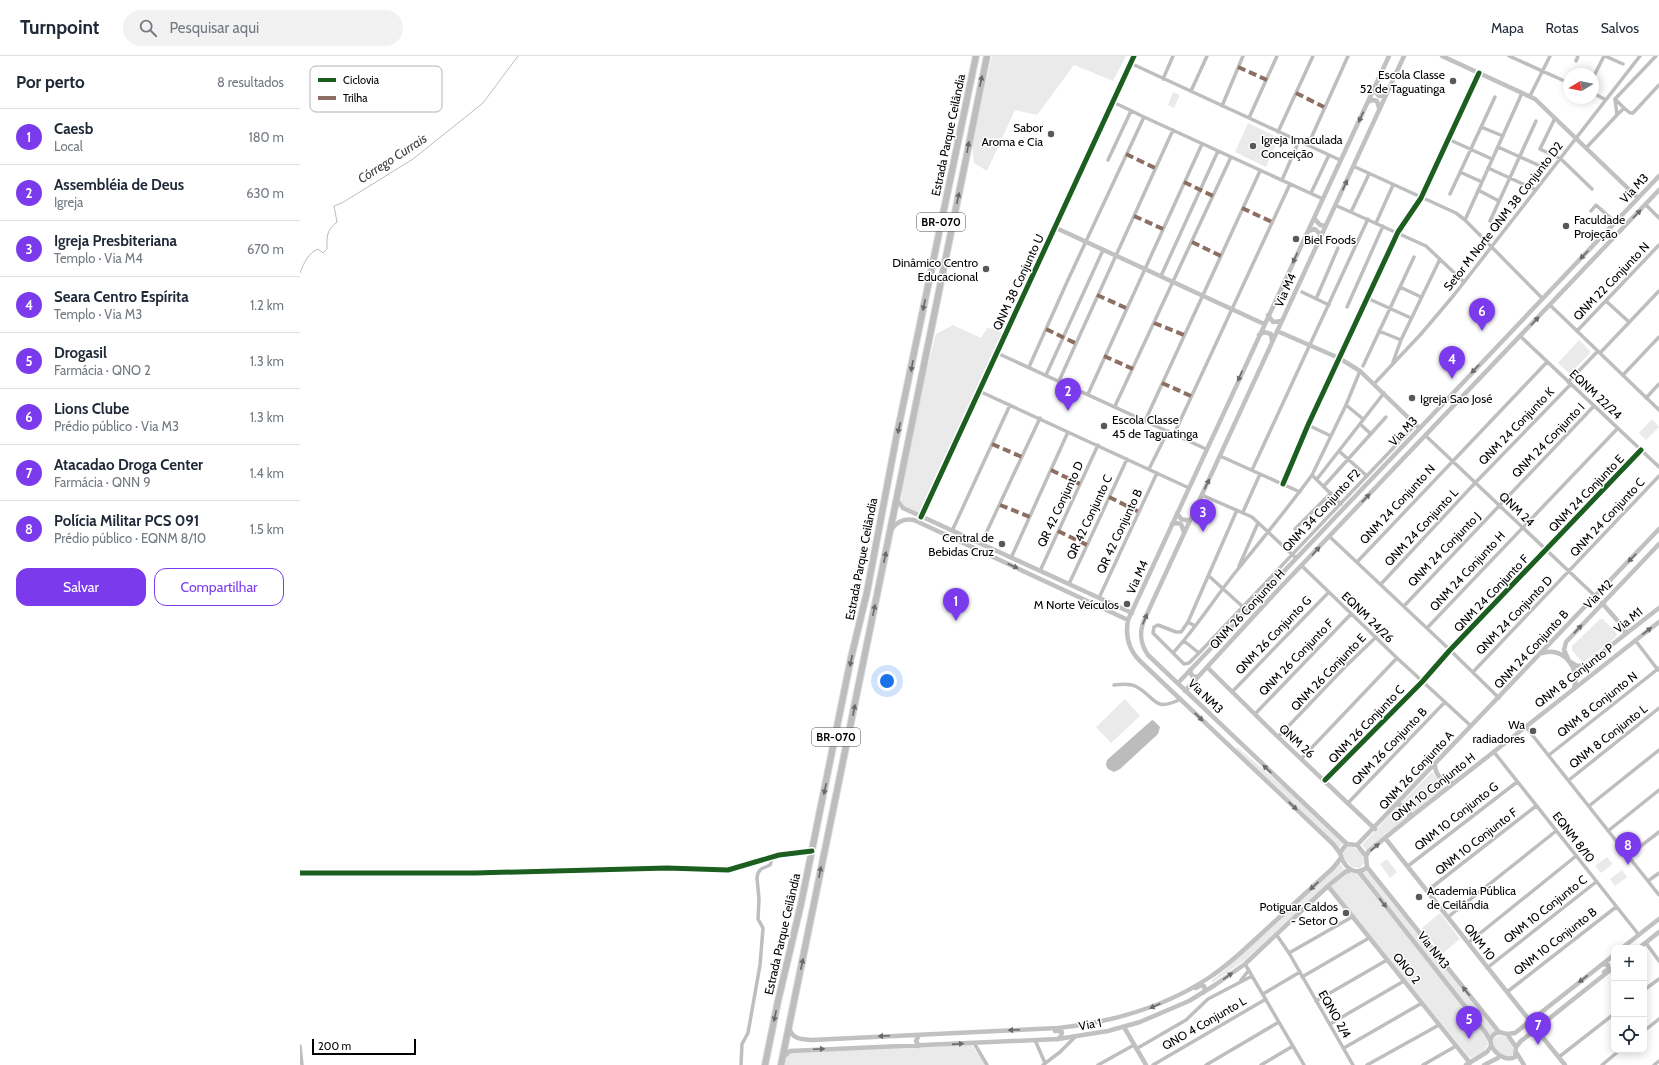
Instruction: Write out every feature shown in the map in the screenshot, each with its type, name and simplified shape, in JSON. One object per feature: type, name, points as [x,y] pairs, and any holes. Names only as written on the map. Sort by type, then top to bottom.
[{"type":"highway","name":"Estrada Parque Ceilândia","points":[[765,1065],[860,623],[916,342],[976,56]]},
{"type":"highway","name":"Estrada Parque Ceilândia","points":[[781,1065],[987,56]]},
{"type":"highway","points":[[966,102],[966,106],[969,108],[973,108],[976,105]]},
{"type":"highway","points":[[916,342],[923,338],[928,346]]},
{"type":"highway","points":[[860,623],[865,629],[870,626]]},
{"type":"highway","points":[[812,851],[820,850],[823,856]]},
{"type":"main road","name":"QNM 38 Conjunto U","points":[[914,520],[914,516],[919,516],[979,391],[1134,56]]},
{"type":"main road","name":"Via M4","points":[[1132,613],[1177,512],[1388,56]]},
{"type":"main road","name":"Via M4","points":[[1184,532],[1404,56]]},
{"type":"main road","points":[[1444,56],[1522,92],[1540,103],[1638,198]]},
{"type":"main road","points":[[1375,86],[1375,92],[1379,96],[1386,95]]},
{"type":"main road","points":[[1368,102],[1373,100],[1377,101],[1379,110]]},
{"type":"main road","name":"Via M3","points":[[1178,683],[1271,585],[1294,557],[1413,435],[1418,426],[1447,399],[1659,176]]},
{"type":"main road","points":[[1335,530],[1646,205],[1659,189]]},
{"type":"main road","points":[[1616,235],[1611,234],[1611,231],[1631,206]]},
{"type":"main road","points":[[1313,220],[1320,225],[1326,226]]},
{"type":"main road","points":[[1054,227],[1264,324]]},
{"type":"main road","points":[[1308,231],[1315,229],[1320,234],[1320,237]]},
{"type":"main road","points":[[1551,304],[1562,288],[1574,276],[1574,271],[1569,270]]},
{"type":"main road","points":[[1268,315],[1272,322],[1282,321]]},
{"type":"main road","points":[[1277,331],[1310,344],[1339,358],[1360,371],[1418,426]]},
{"type":"main road","points":[[1259,335],[1264,332],[1269,333],[1271,334],[1272,341]]},
{"type":"main road","points":[[1495,363],[1490,363],[1489,358],[1509,334]]},
{"type":"main road","points":[[1434,427],[1452,404],[1451,400],[1447,399]]},
{"type":"main road","points":[[1399,464],[1395,464],[1392,460],[1405,447],[1413,435]]},
{"type":"main road","points":[[896,499],[900,507],[1132,613]]},
{"type":"main road","points":[[1302,566],[1330,537],[1355,506],[1354,502],[1349,502]]},
{"type":"main road","points":[[1177,512],[1179,517],[1183,520],[1190,520]]},
{"type":"main road","points":[[891,530],[895,524],[904,519],[914,520],[1128,620]]},
{"type":"main road","points":[[1172,524],[1181,524],[1184,532]]},
{"type":"main road","name":"QNM 24 Conjunto B","points":[[1499,698],[1659,529]]},
{"type":"main road","name":"Via NM3","points":[[1184,532],[1141,630],[1141,639],[1145,650],[1185,691],[1347,844]]},
{"type":"main road","name":"Via M2","points":[[1574,689],[1576,673],[1564,650],[1566,642],[1659,544]]},
{"type":"main road","name":"QNM 26 Conjunto H","points":[[1207,667],[1277,590],[1302,566]]},
{"type":"main road","points":[[1271,585],[1272,590],[1277,590]]},
{"type":"main road","points":[[1602,603],[1624,628],[1625,634]]},
{"type":"main road","points":[[1109,611],[1113,604]]},
{"type":"main road","name":"Via M1","points":[[1569,661],[1577,666],[1584,666],[1659,608]]},
{"type":"main road","name":"Via NM3","points":[[1132,613],[1128,620],[1126,634],[1128,643],[1135,656],[1337,848],[1341,856]]},
{"type":"main road","name":"QNM 8 Conjunto P","points":[[1526,727],[1659,622]]},
{"type":"main road","points":[[1624,628],[1631,630]]},
{"type":"main road","points":[[1605,664],[1601,664],[1600,659],[1612,649],[1617,641]]},
{"type":"main road","points":[[1540,655],[1548,651],[1556,652],[1569,661]]},
{"type":"main road","points":[[1149,670],[1155,669],[1158,664]]},
{"type":"main road","points":[[1185,691],[1207,667]]},
{"type":"main road","name":"QNM 26","points":[[1207,667],[1278,737],[1375,828]]},
{"type":"main road","points":[[1190,670],[1192,676],[1198,677]]},
{"type":"main road","points":[[1161,681],[1161,675],[1167,673]]},
{"type":"main road","points":[[1471,726],[1499,698]]},
{"type":"main road","name":"QNM 26 Conjunto A","points":[[1375,828],[1471,726]]},
{"type":"main road","points":[[1494,752],[1526,727]]},
{"type":"main road","points":[[1225,742],[1229,742],[1232,735]]},
{"type":"main road","points":[[1234,751],[1234,746],[1242,744]]},
{"type":"main road","name":"QNM 10 Conjunto H","points":[[1386,838],[1494,752]]},
{"type":"main road","points":[[1435,765],[1437,773],[1443,780],[1447,783],[1454,783]]},
{"type":"main road","points":[[1397,805],[1403,804],[1408,807],[1410,813],[1407,820]]},
{"type":"main road","points":[[1357,845],[1375,828]]},
{"type":"main road","points":[[1366,856],[1369,851],[1386,838]]},
{"type":"main road","name":"QNM 10","points":[[1386,838],[1530,1021]]},
{"type":"main road","points":[[1347,844],[1357,845],[1366,856],[1367,867],[1359,872],[1351,870],[1345,865],[1341,856],[1344,847],[1347,844]]},
{"type":"main road","name":"Via 1","points":[[789,1027],[793,1036],[803,1039],[1031,1030],[1090,1025],[1122,1018],[1149,1009],[1209,978],[1230,962],[1333,868],[1341,856]]},
{"type":"main road","name":"Via NM3","points":[[1367,867],[1499,1032]]},
{"type":"main road","name":"Via 1","points":[[782,1058],[790,1050],[919,1046],[1058,1039],[1124,1027],[1162,1014],[1203,993],[1215,985],[1245,964],[1328,886],[1345,872],[1351,870]]},
{"type":"main road","name":"Via NM3","points":[[1359,872],[1486,1033],[1491,1044]]},
{"type":"main road","name":"QNO 2","points":[[1328,886],[1439,1024],[1468,1064]]},
{"type":"main road","points":[[1626,945],[1659,919]]},
{"type":"main road","points":[[1629,945],[1643,931]]},
{"type":"main road","points":[[1643,945],[1659,932]]},
{"type":"main road","points":[[1468,1064],[1487,1052],[1494,1035],[1499,1032],[1507,1034],[1515,1033],[1611,957]]},
{"type":"main road","points":[[1215,985],[1211,984],[1211,979],[1224,970],[1230,962]]},
{"type":"main road","points":[[1573,1000],[1584,988],[1608,969],[1606,964],[1600,966]]},
{"type":"main road","points":[[1516,1046],[1611,968]]},
{"type":"main road","points":[[1178,995],[1185,995],[1201,985],[1205,988],[1203,993]]},
{"type":"main road","points":[[1124,1027],[1146,1065]]},
{"type":"main road","points":[[1536,1029],[1565,1065]]},
{"type":"main road","points":[[1031,1030],[1037,1032],[1060,1031],[1062,1035],[1058,1039]]},
{"type":"main road","points":[[1506,1061],[1513,1059],[1516,1052],[1516,1046],[1507,1034]]},
{"type":"main road","points":[[919,1035],[916,1041],[919,1046]]},
{"type":"main road","points":[[1491,1044],[1493,1053],[1498,1058],[1511,1064]]},
{"type":"main road","points":[[1516,1052],[1524,1065]]},
{"type":"main road","points":[[1484,1065],[1498,1058]]},
{"type":"street","points":[[1163,79],[1173,56]]},
{"type":"street","points":[[1190,91],[1207,56]]},
{"type":"street","points":[[1222,106],[1243,56]]},
{"type":"street","points":[[1249,118],[1277,56]]},
{"type":"street","points":[[1278,132],[1313,56]]},
{"type":"street","points":[[1308,145],[1348,56]]},
{"type":"street","points":[[1530,96],[1550,56]]},
{"type":"street","points":[[1576,61],[1578,56]]},
{"type":"street","points":[[1598,68],[1605,56],[1623,64]]},
{"type":"street","name":"Setor M Norte QNM 38 Conjunto D2","points":[[1374,384],[1421,334],[1464,282],[1640,56]]},
{"type":"street","points":[[1616,115],[1615,99],[1656,56],[1659,59]]},
{"type":"street","points":[[1512,57],[1563,81]]},
{"type":"street","points":[[1130,64],[1340,160]]},
{"type":"street","points":[[1283,484],[1308,425],[1398,232],[1421,198],[1478,73]]},
{"type":"street","points":[[1615,99],[1630,113],[1633,113],[1659,85]]},
{"type":"street","points":[[1465,220],[1522,92]]},
{"type":"street","points":[[1599,96],[1606,100]]},
{"type":"street","points":[[1450,194],[1495,97]]},
{"type":"street","points":[[1113,102],[1323,199]]},
{"type":"street","points":[[1586,148],[1624,108]]},
{"type":"street","points":[[1108,160],[1131,111]]},
{"type":"street","points":[[1029,367],[1144,117]]},
{"type":"street","points":[[1555,118],[1540,149],[1561,159],[1592,189]]},
{"type":"street","points":[[1490,221],[1536,121]]},
{"type":"street","points":[[1481,127],[1503,136]]},
{"type":"street","points":[[1059,381],[1173,130]]},
{"type":"street","points":[[1448,139],[1492,159]]},
{"type":"street","points":[[1282,180],[1299,142]]},
{"type":"street","points":[[1088,394],[1144,268],[1202,144]]},
{"type":"street","points":[[1498,147],[1538,164]]},
{"type":"street","points":[[1161,276],[1218,151]]},
{"type":"street","points":[[1311,193],[1329,155]]},
{"type":"street","points":[[1115,406],[1231,157]]},
{"type":"street","points":[[1353,166],[1453,212],[1465,220],[1542,298]]},
{"type":"street","points":[[1488,168],[1536,190]]},
{"type":"street","points":[[1146,421],[1260,171]]},
{"type":"street","points":[[1460,172],[1482,182]]},
{"type":"street","points":[[1351,212],[1369,174]]},
{"type":"street","points":[[1174,434],[1290,184]]},
{"type":"street","points":[[1376,222],[1393,185]]},
{"type":"street","points":[[1478,190],[1499,201]]},
{"type":"street","points":[[1335,205],[1376,222],[1426,246],[1464,282]]},
{"type":"street","points":[[1591,211],[1596,205],[1616,222]]},
{"type":"street","points":[[1646,205],[1659,218]]},
{"type":"street","points":[[1252,470],[1368,219]]},
{"type":"street","points":[[1347,307],[1384,226]]},
{"type":"street","name":"QNM 22 Conjunto N","points":[[1577,331],[1659,245]]},
{"type":"street","points":[[1316,299],[1338,248]]},
{"type":"street","points":[[1046,374],[1103,250]]},
{"type":"street","points":[[1364,366],[1414,256]]},
{"type":"street","points":[[1392,365],[1401,340],[1440,259]]},
{"type":"street","points":[[1400,287],[1421,297]]},
{"type":"street","name":"QNM 24 Conjunto K","points":[[1475,483],[1659,291]]},
{"type":"street","points":[[1302,292],[1329,305]]},
{"type":"street","points":[[1367,298],[1411,318]]},
{"type":"street","points":[[1606,301],[1629,322]]},
{"type":"street","points":[[1551,304],[1659,410]]},
{"type":"street","points":[[1379,331],[1401,340]]},
{"type":"street","name":"EQNM 22/24","points":[[1520,336],[1659,467]]},
{"type":"street","points":[[1623,375],[1659,337]]},
{"type":"street","points":[[997,353],[1046,374],[1206,449]]},
{"type":"street","name":"QNM 24 Conjunto N","points":[[1357,562],[1452,460],[1547,362]]},
{"type":"street","points":[[1237,510],[1209,576],[1188,622],[1182,631],[1179,633],[1161,625],[1154,627],[1153,633],[1155,636],[1173,653],[1184,641],[1224,590],[1238,569],[1269,532],[1312,476],[1346,405],[1360,371]]},
{"type":"street","points":[[1646,398],[1659,384]]},
{"type":"street","points":[[979,391],[1189,488]]},
{"type":"street","points":[[1317,479],[1384,393]]},
{"type":"street","points":[[952,531],[1010,405]]},
{"type":"street","points":[[1346,405],[1363,419]]},
{"type":"street","name":"QNM 24 Conjunto I","points":[[1499,505],[1594,406]]},
{"type":"street","points":[[1324,486],[1386,417]]},
{"type":"street","points":[[981,544],[1040,418]]},
{"type":"street","points":[[1360,424],[1371,434]]},
{"type":"street","points":[[1308,425],[1331,436]]},
{"type":"street","name":"QNM 34 Conjunto F2","points":[[1173,653],[1186,664],[1199,653],[1243,606],[1294,557],[1367,476],[1418,426]]},
{"type":"street","name":"QNM 24 Conjunto H","points":[[1427,628],[1618,428]]},
{"type":"street","points":[[1149,469],[1168,431]]},
{"type":"street","points":[[1011,558],[1068,432]]},
{"type":"street","name":"QNM 24","points":[[1426,436],[1595,596]]},
{"type":"street","name":"QR 42 Conjunto D","points":[[1040,571],[1098,445]]},
{"type":"street","name":"QNM 24 Conjunto E","points":[[1545,550],[1641,450]]},
{"type":"street","points":[[1339,451],[1367,476]]},
{"type":"street","points":[[1220,456],[1300,492]]},
{"type":"street","name":"QR 42 Conjunto C","points":[[1069,584],[1127,459]]},
{"type":"street","name":"QR 42 Conjunto B","points":[[1099,598],[1157,473]]},
{"type":"street","points":[[1242,512],[1260,474]]},
{"type":"street","points":[[1312,476],[1317,479],[1341,504]]},
{"type":"street","name":"QNM 24 Conjunto C","points":[[1569,572],[1659,476]]},
{"type":"street","name":"QNM 24 Conjunto L","points":[[1381,584],[1475,483]]},
{"type":"street","points":[[1295,529],[1331,493]]},
{"type":"street","points":[[1202,495],[1252,517],[1294,557]]},
{"type":"street","name":"QNM 24 Conjunto J","points":[[1404,606],[1499,505]]},
{"type":"street","points":[[1238,569],[1258,523]]},
{"type":"street","points":[[1330,537],[1499,698]]},
{"type":"street","name":"QNM 24 Conjunto F","points":[[1450,650],[1545,550]]},
{"type":"street","name":"EQNM 24/26","points":[[1302,566],[1328,593],[1422,682],[1471,726]]},
{"type":"street","name":"QNM 24 Conjunto D","points":[[1473,672],[1569,572]]},
{"type":"street","points":[[1209,576],[1243,606]]},
{"type":"street","name":"QNM 26 Conjunto G","points":[[1232,692],[1328,593]]},
{"type":"street","name":"QNM 26 Conjunto F","points":[[1255,714],[1351,614]]},
{"type":"street","points":[[1188,622],[1195,626]]},
{"type":"street","name":"QNM 26 Conjunto E","points":[[1278,737],[1376,637]]},
{"type":"street","points":[[1635,640],[1659,669]]},
{"type":"street","points":[[1184,641],[1199,653]]},
{"type":"street","points":[[1422,682],[1450,650]]},
{"type":"street","points":[[1301,759],[1397,658]]},
{"type":"street","name":"QNM 8 Conjunto N","points":[[1549,755],[1659,669]]},
{"type":"street","name":"QNM 26 Conjunto C","points":[[1325,780],[1422,682]]},
{"type":"street","points":[[1114,685],[1126,684],[1136,686],[1158,705],[1169,705],[1180,700]]},
{"type":"street","name":"QNM 26 Conjunto B","points":[[1348,803],[1444,702]]},
{"type":"street","name":"QNM 8 Conjunto L","points":[[1569,780],[1659,708]]},
{"type":"street","points":[[1526,727],[1659,895]]},
{"type":"street","points":[[1589,806],[1659,750]]},
{"type":"street","name":"EQNM 8/10","points":[[1494,752],[1638,935]]},
{"type":"street","name":"QNM 10 Conjunto G","points":[[1408,866],[1517,782]]},
{"type":"street","points":[[1608,831],[1659,790]]},
{"type":"street","name":"QNM 10 Conjunto F","points":[[1427,891],[1536,806]]},
{"type":"street","points":[[1448,917],[1556,831]]},
{"type":"street","points":[[1628,856],[1659,832]]},
{"type":"street","points":[[300,873],[475,873],[667,868],[728,870],[773,857],[812,851]]},
{"type":"street","points":[[1468,943],[1576,856]]},
{"type":"street","points":[[741,1065],[742,1044],[748,1033],[760,966],[763,928],[758,919],[759,899],[757,878],[758,873],[762,869],[770,865],[773,857]]},
{"type":"street","points":[[1648,881],[1659,873]]},
{"type":"street","name":"QNM 10 Conjunto C","points":[[1488,968],[1596,882]]},
{"type":"street","name":"QNM 10 Conjunto B","points":[[1507,992],[1616,906]]},
{"type":"street","points":[[1289,953],[1352,917]]},
{"type":"street","name":"EQNO 2/4","points":[[1276,934],[1289,953],[1353,1065]]},
{"type":"street","points":[[1302,977],[1370,938]]},
{"type":"street","points":[[1646,943],[1659,961]]},
{"type":"street","points":[[1316,1001],[1387,960]]},
{"type":"street","points":[[1245,964],[1304,1065]]},
{"type":"street","points":[[1240,982],[1249,970]]},
{"type":"street","points":[[1263,994],[1300,972]]},
{"type":"street","points":[[1098,1065],[1186,1020],[1195,1013],[1208,998],[1252,976]]},
{"type":"street","points":[[1647,988],[1659,979]]},
{"type":"street","points":[[1330,1024],[1404,981]]},
{"type":"street","name":"QNO 4 Conjunto L","points":[[1153,1065],[1266,999]]},
{"type":"street","points":[[1344,1048],[1422,1003]]},
{"type":"street","points":[[1559,1057],[1611,1016]]},
{"type":"street","points":[[1647,1029],[1659,1019]]},
{"type":"street","points":[[1206,1065],[1279,1022]]},
{"type":"street","points":[[1367,1065],[1439,1024]]},
{"type":"street","points":[[1035,1040],[1044,1064],[1060,1052],[1075,1037]]},
{"type":"street","points":[[974,1043],[987,1065]]},
{"type":"street","points":[[300,1046],[302,1065]]},
{"type":"street","points":[[1261,1065],[1293,1046]]},
{"type":"street","points":[[1423,1065],[1456,1046]]},
{"type":"street","points":[[1602,1065],[1616,1053]]},
{"type":"street","points":[[1654,1065],[1659,1061]]},
{"type":"shaded area","points":[[992,56],[1126,56],[1113,81],[1074,65],[1037,115],[1015,110],[987,171],[974,163],[972,145]]},
{"type":"shaded area","points":[[1173,92],[1180,95],[1174,108],[1168,105]]},
{"type":"shaded area","points":[[1248,123],[1279,138],[1266,167],[1235,152]]},
{"type":"shaded area","points":[[953,325],[981,338],[987,328],[994,329],[1002,333],[919,513],[904,506],[901,502],[904,477],[924,381],[936,334]]},
{"type":"shaded area","points":[[1579,340],[1591,352],[1570,374],[1558,363]]},
{"type":"shaded area","points":[[1652,419],[1659,427],[1646,440],[1639,433]]},
{"type":"shaded area","points":[[1600,619],[1603,619],[1617,634],[1616,637],[1583,663],[1572,650],[1572,646]]},
{"type":"shaded area","points":[[1125,699],[1140,716],[1111,743],[1096,727]]},
{"type":"shaded area","points":[[1152,720],[1160,727],[1158,734],[1120,769],[1114,772],[1108,769],[1106,765],[1107,760]]},
{"type":"shaded area","points":[[1237,747],[1284,787],[1343,843],[1339,848],[1236,750]]},
{"type":"shaded area","points":[[1432,772],[1446,788],[1414,812],[1403,801]]},
{"type":"shaded area","points":[[1398,808],[1406,818],[1367,851],[1362,845],[1395,809]]},
{"type":"shaded area","points":[[1349,846],[1360,851],[1363,856],[1365,862],[1360,868],[1352,867],[1344,858],[1342,853],[1346,847]]},
{"type":"shaded area","points":[[1607,857],[1613,864],[1601,873],[1595,866]]},
{"type":"shaded area","points":[[1387,859],[1397,872],[1390,878],[1380,864]]},
{"type":"shaded area","points":[[1340,863],[1344,869],[1245,960],[1212,983],[1212,980],[1225,970]]},
{"type":"shaded area","points":[[1367,870],[1495,1031],[1490,1035],[1362,873]]},
{"type":"shaded area","points":[[1622,870],[1627,877],[1615,886],[1610,879]]},
{"type":"shaded area","points":[[1346,873],[1358,875],[1487,1037],[1488,1044],[1484,1051],[1472,1058],[1469,1057],[1331,887]]},
{"type":"shaded area","points":[[1440,913],[1460,939],[1442,954],[1422,928]]},
{"type":"shaded area","points":[[1500,1035],[1510,1040],[1512,1043],[1514,1050],[1511,1057],[1498,1054],[1493,1044],[1494,1038]]},
{"type":"shaded area","points":[[972,1045],[985,1065],[784,1065],[787,1055],[790,1052]]},
{"type":"waterway","name":"Córrego Currais","points":[[300,273],[305,262],[312,253],[318,249],[323,253],[327,249],[329,231],[337,222],[334,206],[342,203],[413,159],[483,103],[518,56]]},
{"type":"marked path","points":[[1238,67],[1267,80]]},
{"type":"marked path","points":[[1296,93],[1324,107]]},
{"type":"marked path","points":[[1126,154],[1155,168]]},
{"type":"marked path","points":[[1184,182],[1213,196]]},
{"type":"marked path","points":[[1242,208],[1272,222]]},
{"type":"marked path","points":[[1134,216],[1163,229]]},
{"type":"marked path","points":[[1192,242],[1221,256]]},
{"type":"marked path","points":[[1097,295],[1126,308]]},
{"type":"marked path","points":[[1154,323],[1184,335]]},
{"type":"marked path","points":[[1046,329],[1075,343]]},
{"type":"marked path","points":[[1104,356],[1133,369]]},
{"type":"marked path","points":[[1162,383],[1191,396]]},
{"type":"marked path","points":[[992,444],[1022,457]]},
{"type":"marked path","points":[[1051,470],[1080,484]]},
{"type":"marked path","points":[[1109,497],[1139,512]]},
{"type":"marked path","points":[[1000,505],[1030,517]]},
{"type":"marked path","points":[[1058,531],[1087,545]]},
{"type":"cycle path","points":[[921,517],[1134,56]]},
{"type":"cycle path","points":[[1283,484],[1308,425],[1398,232],[1421,198],[1479,73]]},
{"type":"cycle path","points":[[1325,780],[1422,682],[1450,650],[1641,450]]},
{"type":"cycle path","points":[[300,873],[475,873],[667,868],[728,870],[779,855],[812,851]]},
{"type":"place","name":"Escola Classe 52 de Taguatinga","points":[[1453,81]]},
{"type":"place","name":"Sabor Aroma e Cia","points":[[1051,134]]},
{"type":"place","name":"Igreja Imaculada Conceição","points":[[1253,146]]},
{"type":"place","name":"Faculdade Projeção","points":[[1566,226]]},
{"type":"place","name":"Biel Foods","points":[[1296,239]]},
{"type":"place","name":"Dinâmico Centro Educacional","points":[[986,269]]},
{"type":"place","name":"Lions Clube","points":[[1482,331]]},
{"type":"place","name":"Seara Centro Espírita","points":[[1452,379]]},
{"type":"place","name":"Igreja Sao José","points":[[1412,398]]},
{"type":"place","name":"Assembléia de Deus","points":[[1068,411]]},
{"type":"place","name":"Escola Classe 45 de Taguatinga","points":[[1104,426]]},
{"type":"place","name":"Igreja Presbiteriana","points":[[1203,532]]},
{"type":"place","name":"Central de Bebidas Cruz","points":[[1002,544]]},
{"type":"place","name":"M Norte Veículos","points":[[1127,604]]},
{"type":"place","name":"Caesb","points":[[956,621]]},
{"type":"place","name":"Wa radiadores","points":[[1533,731]]},
{"type":"place","name":"Polícia Militar PCS 091","points":[[1628,865]]},
{"type":"place","name":"Academia Pública de Ceilândia","points":[[1419,897]]},
{"type":"place","name":"Potiguar Caldos - Setor O","points":[[1346,913]]},
{"type":"place","name":"Drogasil","points":[[1469,1039]]},
{"type":"place","name":"Atacadao Droga Center","points":[[1538,1045]]}]
